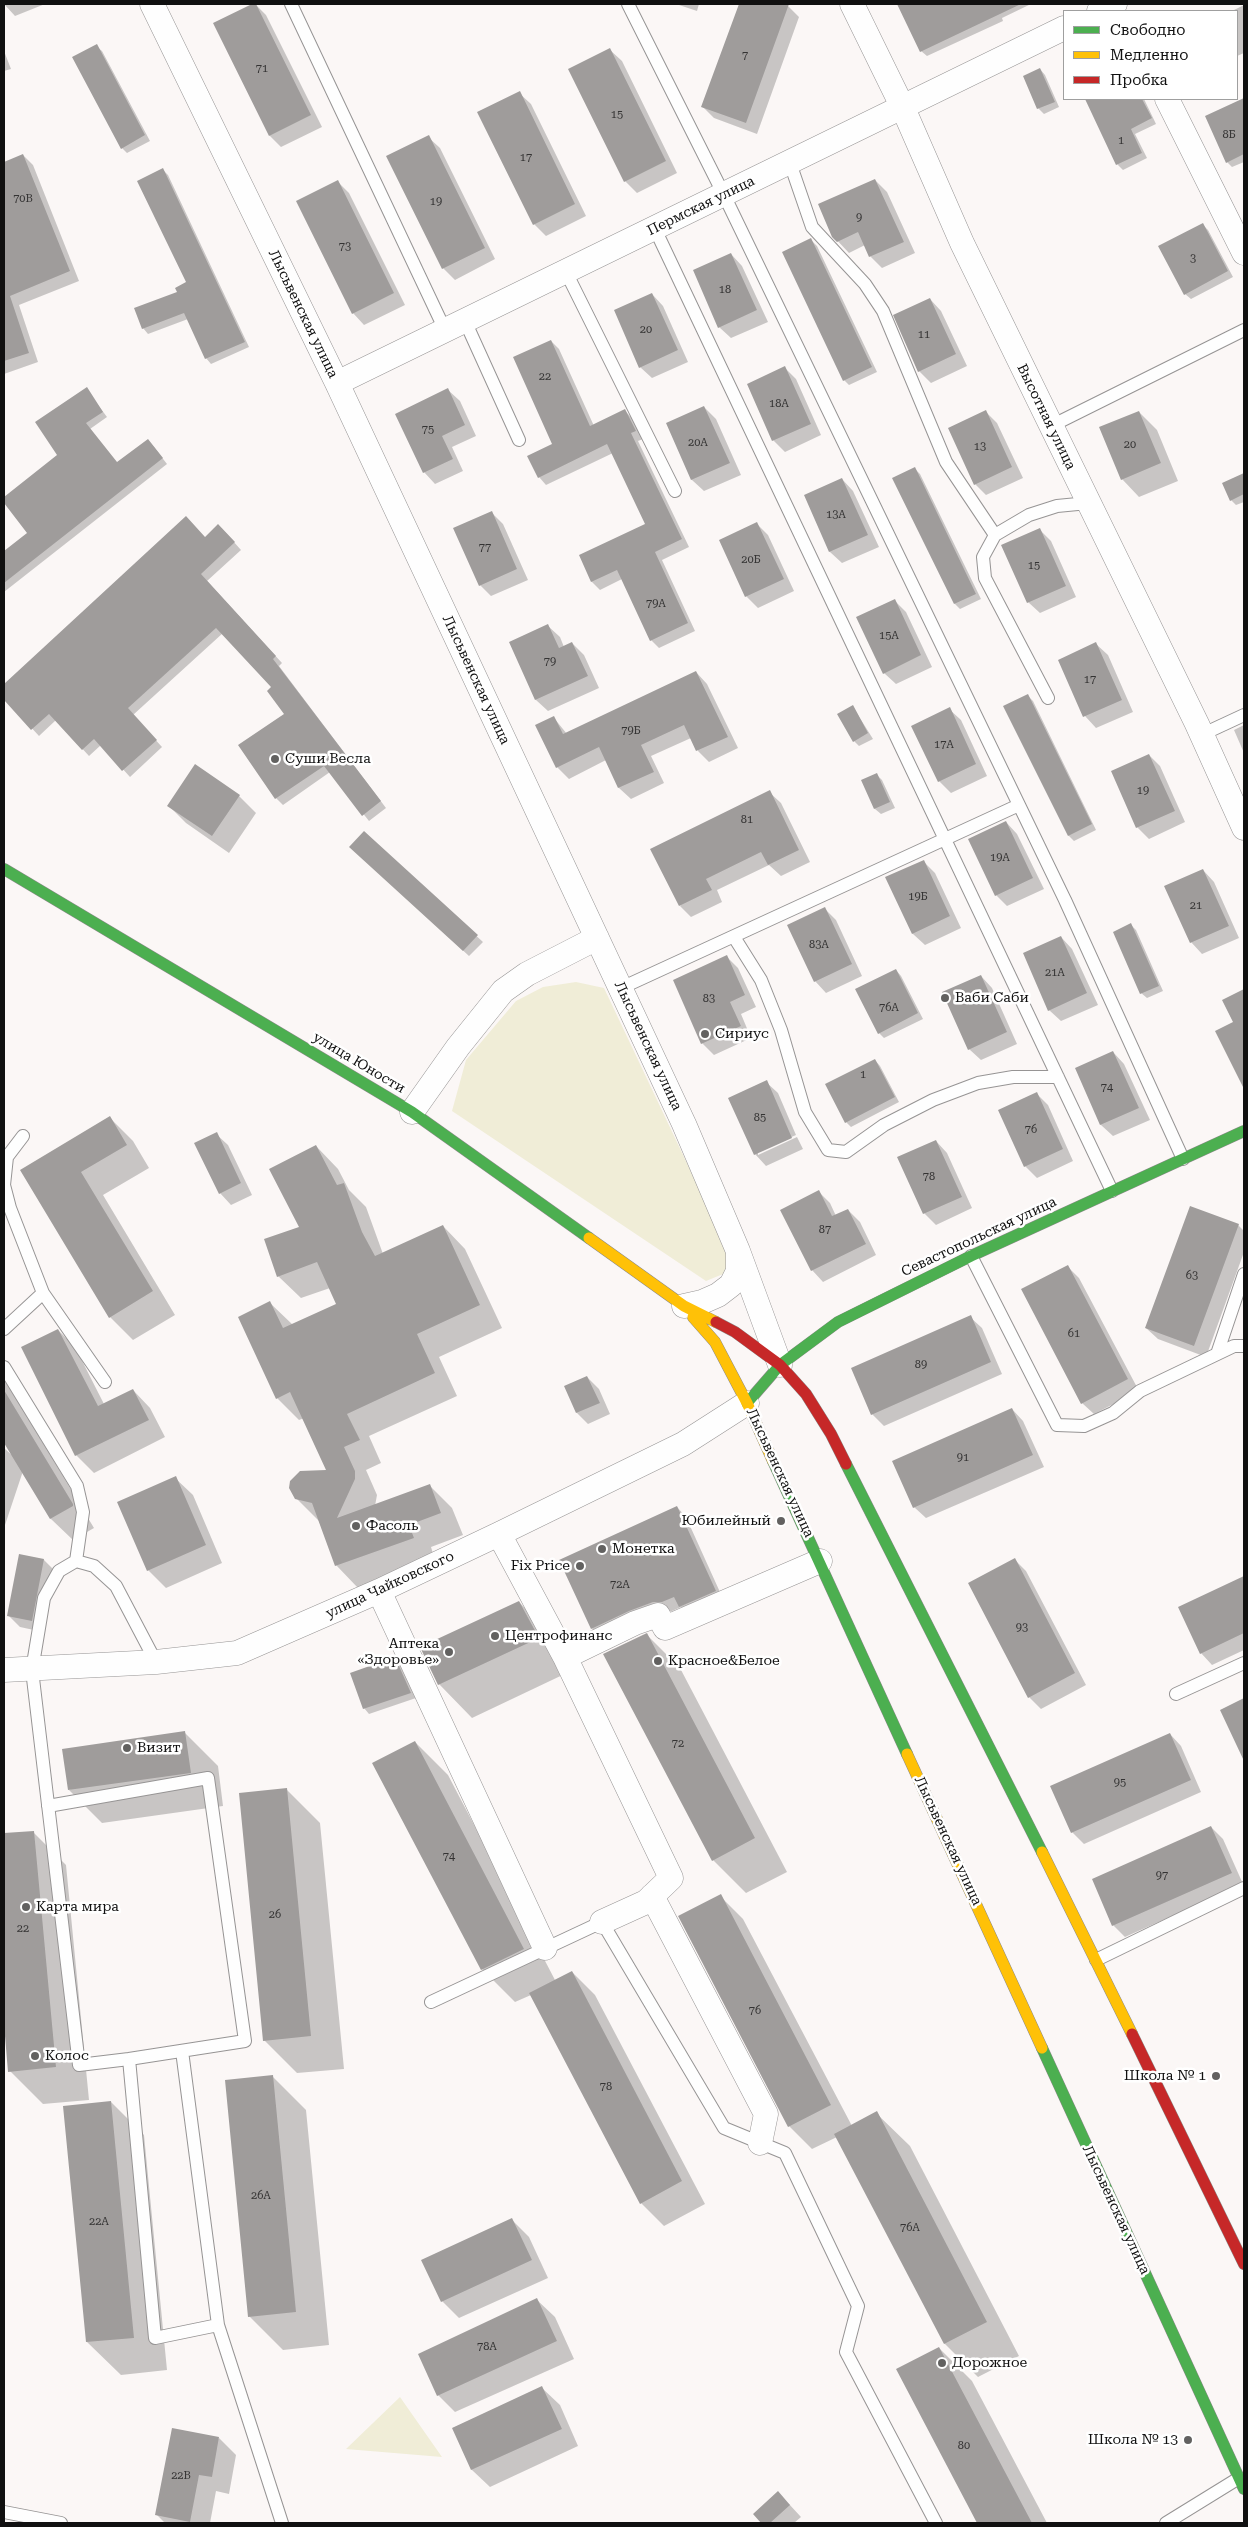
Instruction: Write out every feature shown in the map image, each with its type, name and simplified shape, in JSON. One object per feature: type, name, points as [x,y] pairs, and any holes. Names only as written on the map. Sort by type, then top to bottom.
[{"type":"main road","name":"улица Юности","points":[[4,869],[412,1112],[684,1306]]},
{"type":"main road","name":"Севастопольская улица","points":[[747,1403],[780,1365],[838,1322],[971,1256],[1244,1131]]},
{"type":"main road","name":"Лысьвенская улица","points":[[684,1306],[734,1332],[780,1365],[806,1394],[831,1434],[1096,1960],[1244,2264]]},
{"type":"main road","name":"Лысьвенская улица","points":[[684,1306],[715,1342],[747,1403],[1242,2484]]},
{"type":"street","name":"Лысьвенская улица","points":[[152,4],[336,383],[684,1124],[738,1251],[780,1365]]},
{"type":"street","name":"Высотная улица","points":[[852,4],[903,108],[962,243],[1201,735],[1244,828]]},
{"type":"street","points":[[1101,10],[1115,4]]},
{"type":"street","name":"Пермская улица","points":[[336,383],[903,108],[980,67],[1063,28]]},
{"type":"street","points":[[1168,100],[1244,252]]},
{"type":"street","points":[[412,1112],[458,1047],[503,991],[526,974],[597,938]]},
{"type":"street","points":[[684,1306],[702,1302],[718,1295],[730,1285],[738,1271],[738,1251]]},
{"type":"street","name":"улица Чайковского","points":[[4,1670],[156,1662],[237,1653],[379,1591],[683,1444],[747,1403]]},
{"type":"street","points":[[499,1534],[565,1657],[671,1878],[646,1902],[602,1922]]},
{"type":"street","points":[[565,1657],[635,1623],[658,1615],[665,1628],[820,1561]]},
{"type":"street","points":[[379,1591],[545,1948]]},
{"type":"street","points":[[652,1896],[766,2114],[760,2143]]},
{"type":"lane","points":[[291,4],[455,326],[519,440]]},
{"type":"lane","points":[[628,4],[724,195],[1019,805],[1183,1159]]},
{"type":"lane","points":[[790,163],[812,227],[865,284],[883,311],[946,462],[995,535]]},
{"type":"lane","points":[[655,228],[1112,1191]]},
{"type":"lane","points":[[566,272],[675,491]]},
{"type":"lane","points":[[1051,426],[1244,330]]},
{"type":"lane","points":[[1048,698],[986,578],[984,557],[995,535],[1029,516],[1057,506],[1088,503]]},
{"type":"lane","points":[[1201,735],[1244,715]]},
{"type":"lane","points":[[621,988],[1019,805]]},
{"type":"lane","points":[[734,937],[761,980],[782,1030],[805,1112],[828,1150],[846,1152],[884,1125],[934,1100],[978,1083],[1013,1077],[1058,1077]]},
{"type":"lane","points":[[23,1136],[7,1157],[4,1185],[10,1208],[43,1293],[105,1382]]},
{"type":"lane","points":[[971,1256],[1057,1425],[1084,1426],[1113,1412],[1140,1391],[1234,1346],[1244,1346]]},
{"type":"lane","points":[[1217,1354],[1244,1274]]},
{"type":"lane","points":[[4,1329],[43,1293]]},
{"type":"lane","points":[[4,1367],[78,1486],[83,1512],[76,1561]]},
{"type":"lane","points":[[48,1806],[208,1778],[245,2041],[79,2065],[48,1806],[32,1670],[44,1598],[59,1571],[76,1561],[94,1566],[116,1586],[156,1662]]},
{"type":"lane","points":[[1176,1694],[1244,1664]]},
{"type":"lane","points":[[1096,1960],[1244,1888]]},
{"type":"lane","points":[[431,2002],[602,1922],[724,2128],[785,2153],[858,2306],[846,2352],[936,2523]]},
{"type":"lane","points":[[182,2051],[218,2325],[282,2523]]},
{"type":"lane","points":[[129,2059],[155,2338],[218,2325]]},
{"type":"lane","points":[[1166,2523],[1242,2484]]},
{"type":"lane","points":[[4,2512],[61,2523]]},
{"type":"shaded area","points":[[576,982],[604,988],[729,1252],[728,1272],[706,1281],[452,1111],[466,1060],[516,1001],[543,987]]},
{"type":"shaded area","points":[[400,2397],[442,2457],[346,2449]]},
{"type":"building","points":[[252,4],[256,4],[311,115],[269,136],[213,23]]},
{"type":"building","points":[[739,4],[789,4],[746,123],[701,107]]},
{"type":"building","points":[[897,4],[1021,4],[920,52]]},
{"type":"building","points":[[97,44],[145,135],[121,149],[72,57]]},
{"type":"building","points":[[610,48],[666,161],[624,182],[568,69]]},
{"type":"building","points":[[1040,68],[1055,102],[1037,109],[1023,76]]},
{"type":"building","points":[[520,91],[575,204],[533,225],[477,112]]},
{"type":"building","points":[[1244,98],[1244,154],[1226,163],[1205,116]]},
{"type":"building","points":[[1085,100],[1143,100],[1152,118],[1131,129],[1142,153],[1116,165]]},
{"type":"building","points":[[429,135],[485,248],[442,269],[386,156]]},
{"type":"building","points":[[23,154],[70,271],[10,296],[29,353],[4,361],[4,162]]},
{"type":"building","points":[[163,168],[245,342],[205,359],[184,313],[142,329],[134,308],[177,292],[175,288],[186,282],[137,181]]},
{"type":"building","points":[[875,179],[904,242],[869,257],[858,232],[837,242],[832,237],[818,204]]},
{"type":"building","points":[[338,180],[394,293],[352,314],[296,201]]},
{"type":"building","points":[[1203,223],[1228,271],[1184,295],[1158,246]]},
{"type":"building","points":[[811,238],[872,367],[843,381],[782,252]]},
{"type":"building","points":[[731,253],[757,310],[718,328],[693,270]]},
{"type":"building","points":[[652,293],[678,350],[639,368],[614,310]]},
{"type":"building","points":[[930,298],[956,354],[918,372],[893,315]]},
{"type":"building","points":[[551,340],[590,426],[625,409],[636,431],[631,433],[682,539],[655,552],[688,623],[650,641],[617,570],[591,582],[579,555],[645,524],[607,444],[538,478],[527,456],[552,444],[513,357]]},
{"type":"building","points":[[785,366],[811,424],[772,441],[747,384]]},
{"type":"building","points":[[87,387],[103,412],[86,423],[117,462],[148,439],[163,458],[4,583],[4,551],[27,533],[4,503],[4,497],[57,455],[35,422]]},
{"type":"building","points":[[448,388],[465,425],[442,436],[453,459],[423,473],[395,414]]},
{"type":"building","points":[[704,406],[730,463],[691,480],[666,423]]},
{"type":"building","points":[[986,410],[1012,467],[974,485],[948,428]]},
{"type":"building","points":[[1139,411],[1161,463],[1121,480],[1099,427]]},
{"type":"building","points":[[915,467],[976,594],[954,604],[892,478]]},
{"type":"building","points":[[1244,473],[1244,494],[1230,501],[1222,483]]},
{"type":"building","points":[[842,478],[868,535],[829,552],[804,495]]},
{"type":"building","points":[[492,511],[517,569],[479,586],[453,528]]},
{"type":"building","points":[[186,516],[205,537],[218,524],[235,542],[201,574],[276,656],[273,659],[381,801],[362,816],[324,766],[275,799],[238,745],[284,714],[267,691],[271,687],[216,628],[128,708],[157,740],[122,771],[94,739],[82,750],[49,714],[31,730],[4,700],[4,684]]},
{"type":"building","points":[[757,522],[784,579],[745,597],[719,540]]},
{"type":"building","points":[[1040,528],[1066,586],[1027,603],[1001,545]]},
{"type":"building","points":[[895,599],[921,655],[883,674],[856,617]]},
{"type":"building","points":[[548,624],[559,648],[572,642],[588,676],[535,700],[509,642]]},
{"type":"building","points":[[1096,642],[1122,700],[1083,717],[1058,660]]},
{"type":"building","points":[[696,671],[728,737],[696,751],[684,725],[641,745],[654,772],[618,788],[599,747],[556,768],[535,725],[554,716],[563,734]]},
{"type":"building","points":[[1028,694],[1092,824],[1068,836],[1003,706]]},
{"type":"building","points":[[853,705],[868,733],[853,742],[837,714]]},
{"type":"building","points":[[950,707],[976,764],[938,782],[911,726]]},
{"type":"building","points":[[1149,754],[1175,811],[1136,828],[1111,771]]},
{"type":"building","points":[[195,764],[240,795],[212,836],[167,806]]},
{"type":"building","points":[[877,773],[890,802],[874,809],[861,780]]},
{"type":"building","points":[[770,790],[799,850],[768,865],[761,852],[706,879],[712,890],[679,906],[650,849]]},
{"type":"building","points":[[1006,821],[1033,878],[995,896],[968,839]]},
{"type":"building","points":[[364,831],[478,935],[463,951],[349,847]]},
{"type":"building","points":[[924,860],[950,916],[912,934],[885,877]]},
{"type":"building","points":[[1203,869],[1229,926],[1190,943],[1164,886]]},
{"type":"building","points":[[825,907],[852,964],[814,982],[787,925]]},
{"type":"building","points":[[1131,923],[1159,986],[1140,994],[1113,932]]},
{"type":"building","points":[[1061,936],[1087,993],[1048,1011],[1023,953]]},
{"type":"building","points":[[727,955],[745,995],[730,1002],[741,1026],[701,1044],[673,980]]},
{"type":"building","points":[[896,969],[918,1013],[878,1034],[855,989]]},
{"type":"building","points":[[981,975],[1007,1032],[968,1050],[942,992]]},
{"type":"building","points":[[1244,989],[1244,1089],[1215,1031],[1233,1022],[1222,1000]]},
{"type":"building","points":[[1113,1051],[1139,1108],[1100,1125],[1075,1068]]},
{"type":"building","points":[[875,1059],[895,1097],[845,1123],[825,1084]]},
{"type":"building","points":[[767,1080],[792,1138],[754,1155],[728,1098]]},
{"type":"building","points":[[1037,1092],[1063,1149],[1024,1167],[998,1110]]},
{"type":"building","points":[[110,1116],[127,1145],[81,1172],[153,1291],[109,1318],[20,1170]]},
{"type":"building","points":[[217,1132],[241,1183],[219,1194],[194,1143]]},
{"type":"building","points":[[936,1140],[962,1197],[923,1214],[897,1157]]},
{"type":"building","points":[[316,1145],[337,1185],[344,1183],[362,1232],[375,1256],[443,1225],[480,1305],[417,1334],[435,1373],[347,1414],[360,1440],[344,1447],[355,1471],[355,1479],[337,1518],[430,1484],[441,1513],[409,1525],[414,1538],[335,1566],[312,1503],[295,1499],[289,1488],[290,1481],[300,1471],[326,1470],[290,1392],[276,1399],[238,1317],[270,1301],[283,1328],[336,1304],[317,1262],[277,1277],[264,1239],[299,1227],[269,1169]]},
{"type":"building","points":[[819,1190],[832,1216],[848,1209],[866,1244],[811,1271],[780,1210]]},
{"type":"building","points":[[1190,1206],[1239,1224],[1194,1346],[1145,1328]]},
{"type":"building","points":[[1068,1265],[1128,1379],[1081,1404],[1021,1289]]},
{"type":"building","points":[[971,1315],[991,1362],[871,1415],[851,1368]]},
{"type":"building","points":[[58,1329],[98,1406],[133,1389],[149,1420],[75,1456],[21,1347]]},
{"type":"building","points":[[587,1376],[600,1403],[576,1413],[564,1386]]},
{"type":"building","points":[[4,1390],[73,1504],[73,1506],[50,1519],[4,1443]]},
{"type":"building","points":[[1012,1408],[1033,1455],[913,1508],[892,1461]]},
{"type":"building","points":[[176,1476],[206,1545],[147,1571],[117,1502]]},
{"type":"building","points":[[677,1506],[716,1591],[679,1607],[674,1597],[662,1602],[653,1602],[591,1629],[559,1560]]},
{"type":"building","points":[[19,1554],[44,1559],[32,1621],[7,1616]]},
{"type":"building","points":[[1015,1558],[1075,1673],[1028,1698],[968,1583]]},
{"type":"building","points":[[1244,1576],[1244,1633],[1200,1654],[1178,1607]]},
{"type":"building","points":[[519,1601],[539,1638],[438,1685],[420,1647]]},
{"type":"building","points":[[647,1633],[755,1838],[712,1861],[603,1654]]},
{"type":"building","points":[[395,1657],[411,1693],[363,1709],[350,1673]]},
{"type":"building","points":[[1244,1698],[1244,1761],[1220,1710]]},
{"type":"building","points":[[185,1731],[191,1773],[68,1790],[62,1749]]},
{"type":"building","points":[[1170,1733],[1191,1780],[1071,1833],[1050,1786]]},
{"type":"building","points":[[415,1741],[524,1949],[481,1970],[372,1763]]},
{"type":"building","points":[[287,1788],[311,2036],[263,2041],[239,1793]]},
{"type":"building","points":[[1211,1826],[1232,1873],[1112,1926],[1092,1879]]},
{"type":"building","points":[[34,1831],[56,2067],[8,2072],[4,2024],[4,1833]]},
{"type":"building","points":[[721,1894],[831,2105],[788,2127],[678,1916]]},
{"type":"building","points":[[572,1971],[682,2181],[640,2204],[529,1993]]},
{"type":"building","points":[[273,2075],[296,2312],[248,2317],[225,2080]]},
{"type":"building","points":[[111,2101],[134,2338],[86,2342],[63,2106]]},
{"type":"building","points":[[877,2111],[987,2322],[944,2344],[834,2134]]},
{"type":"building","points":[[512,2218],[532,2260],[441,2302],[421,2260]]},
{"type":"building","points":[[537,2298],[557,2341],[437,2396],[418,2354]]},
{"type":"building","points":[[939,2347],[1032,2523],[977,2523],[896,2369]]},
{"type":"building","points":[[542,2386],[562,2429],[471,2470],[452,2428]]},
{"type":"building","points":[[172,2428],[219,2437],[212,2477],[199,2475],[190,2522],[155,2515]]},
{"type":"building","points":[[778,2491],[790,2505],[770,2523],[761,2523],[753,2514]]},
{"type":"traffic: fast","points":[[4,869],[412,1112],[589,1238]]},
{"type":"traffic: fast","points":[[780,1365],[838,1322],[971,1256],[1244,1131]]},
{"type":"traffic: fast","points":[[747,1403],[780,1365]]},
{"type":"traffic: fast","points":[[773,1461],[907,1754]]},
{"type":"traffic: fast","points":[[846,1464],[1042,1852]]},
{"type":"traffic: fast","points":[[1042,2048],[1244,2489]]},
{"type":"traffic: slow","points":[[589,1238],[684,1306],[716,1322]]},
{"type":"traffic: slow","points":[[693,1317],[715,1342],[747,1403],[773,1461]]},
{"type":"traffic: slow","points":[[907,1754],[1042,2048]]},
{"type":"traffic: slow","points":[[1042,1852],[1132,2034]]},
{"type":"traffic: jam","points":[[716,1322],[735,1332],[780,1365],[806,1394],[831,1434],[846,1464]]},
{"type":"traffic: jam","points":[[1132,2034],[1244,2264]]},
{"type":"place","name":"Суши Весла","points":[[275,759]]},
{"type":"place","name":"Ваби Саби","points":[[945,998]]},
{"type":"place","name":"Сириус","points":[[705,1034]]},
{"type":"place","name":"Юбилейный","points":[[781,1521]]},
{"type":"place","name":"Фасоль","points":[[356,1526]]},
{"type":"place","name":"Монетка","points":[[602,1549]]},
{"type":"place","name":"Fix Price","points":[[580,1566]]},
{"type":"place","name":"Центрофинанс","points":[[495,1636]]},
{"type":"place","name":"Аптека «Здоровье»","points":[[449,1652]]},
{"type":"place","name":"Красное&Белое","points":[[658,1661]]},
{"type":"place","name":"Визит","points":[[127,1748]]},
{"type":"place","name":"Карта мира","points":[[26,1907]]},
{"type":"place","name":"Колос","points":[[35,2056]]},
{"type":"place","name":"Школа № 1","points":[[1216,2076]]},
{"type":"place","name":"Дорожное","points":[[942,2363]]},
{"type":"place","name":"Школа № 13","points":[[1188,2440]]}]
